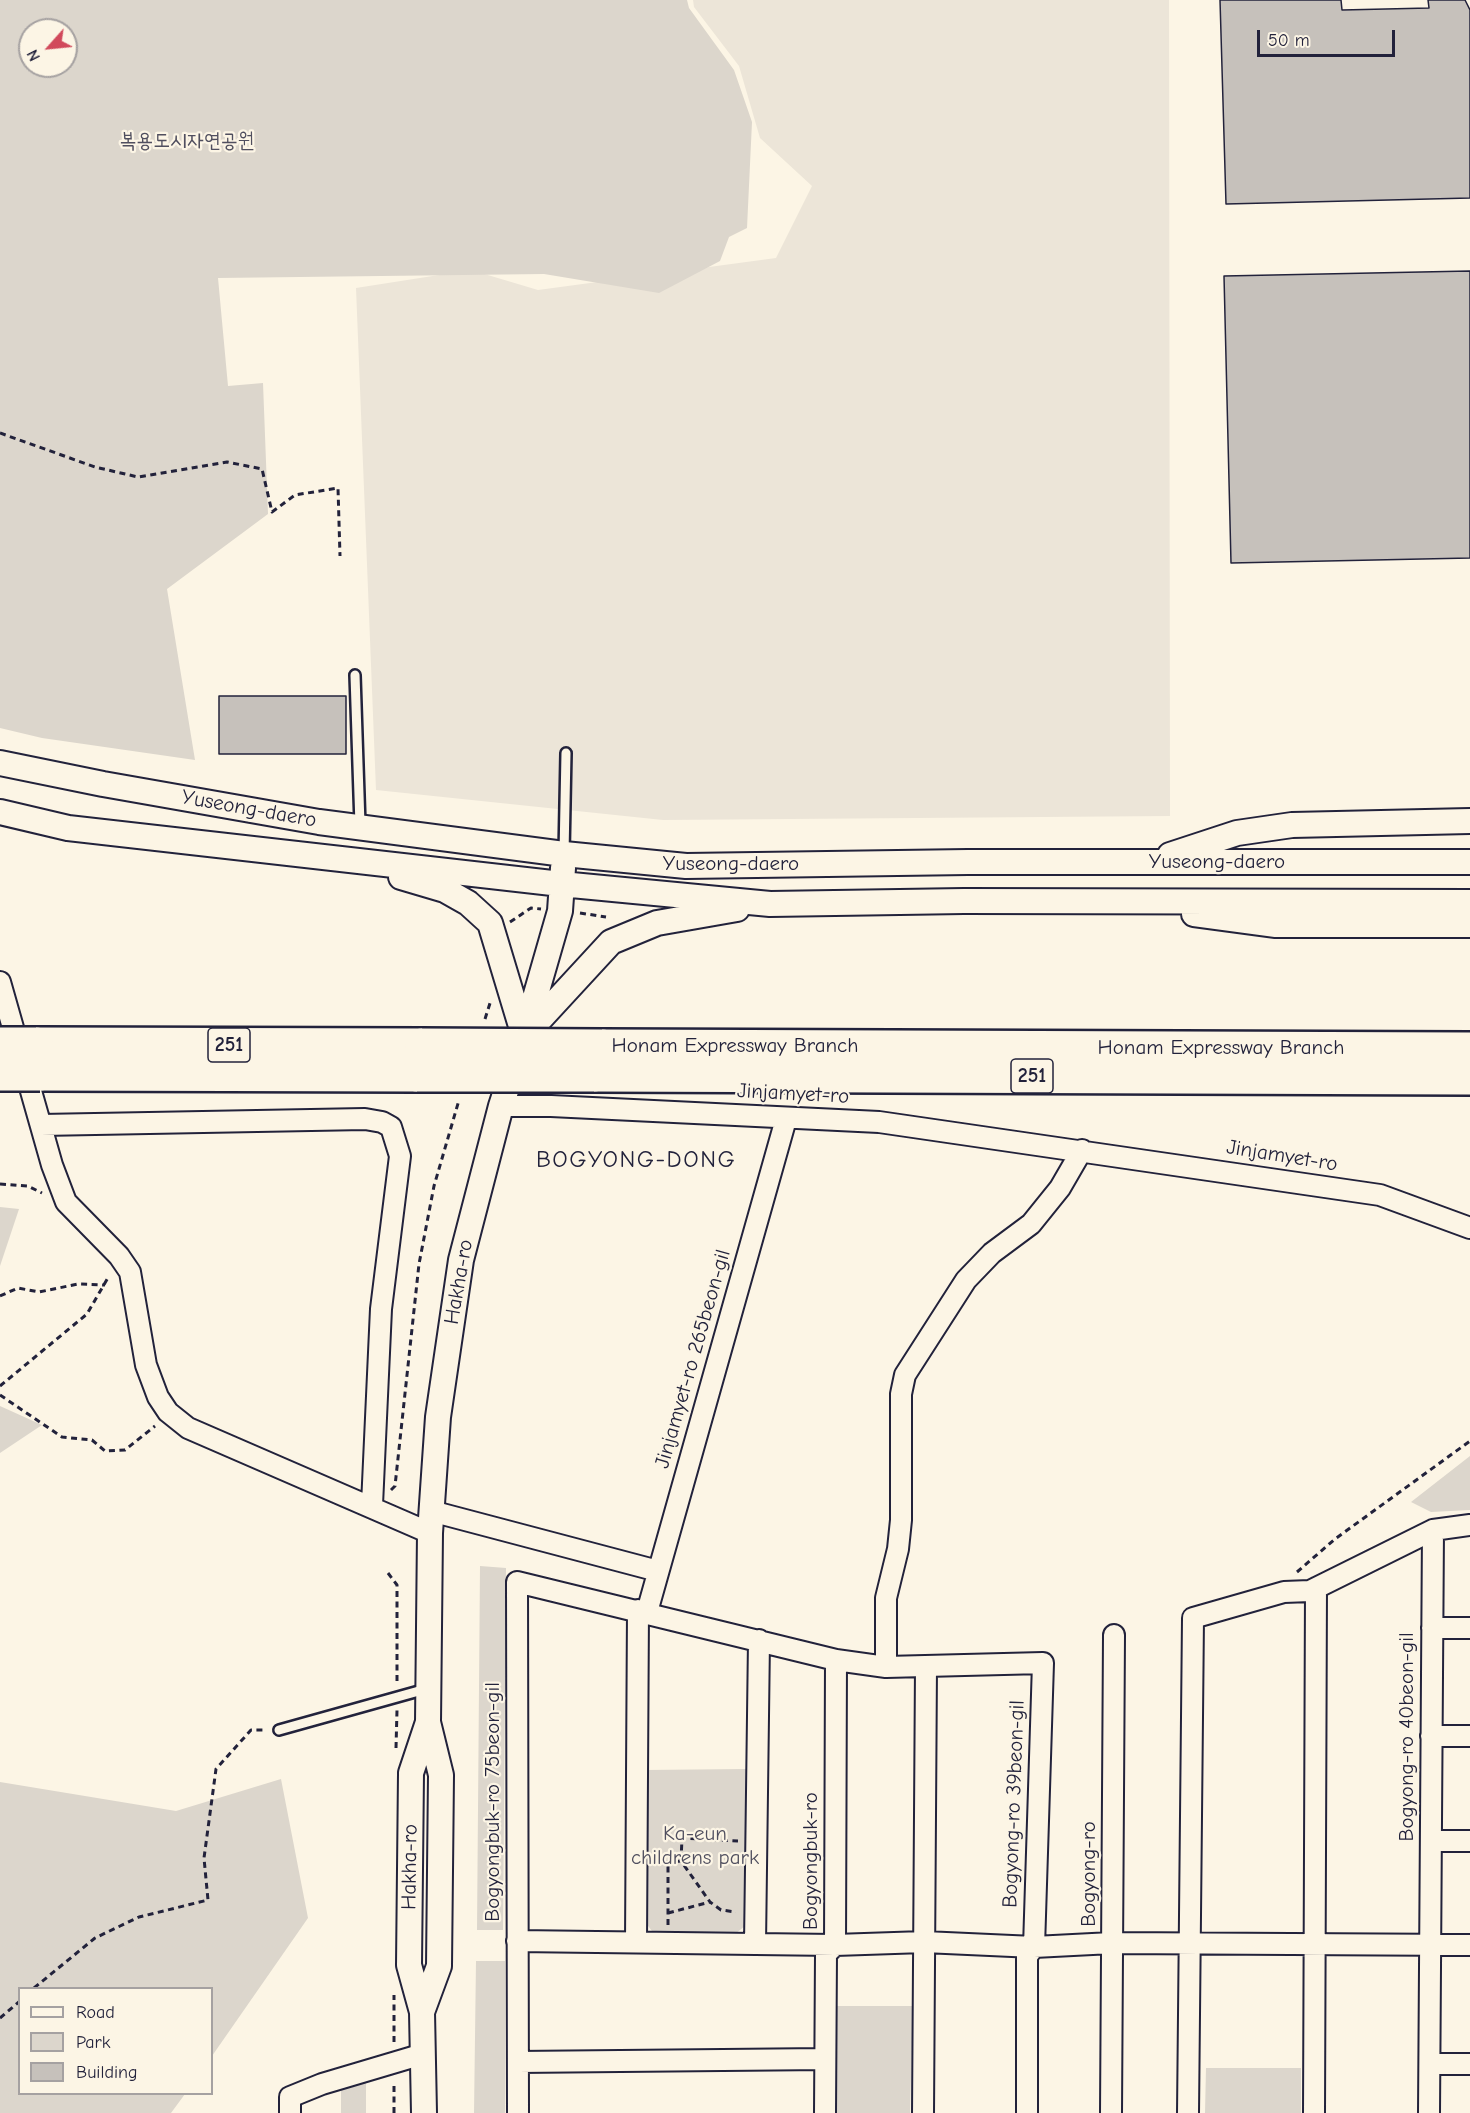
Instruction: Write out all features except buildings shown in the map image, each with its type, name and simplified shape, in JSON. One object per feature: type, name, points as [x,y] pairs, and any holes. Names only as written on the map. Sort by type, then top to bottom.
[{"type":"highway","name":"Honam Expressway Branch","points":[[0,1044],[38,1059],[598,1061],[1470,1077]]},
{"type":"highway","name":"Honam Expressway Branch","points":[[598,1061],[1470,1049]]},
{"type":"highway","name":"Honam Expressway Branch","points":[[0,1074],[38,1059]]},
{"type":"street","name":"Yuseong-daero","points":[[0,763],[103,784],[360,827],[564,854],[686,866],[1470,862]]},
{"type":"street","name":"Yuseong-daero","points":[[0,812],[68,828],[561,884],[770,904],[1109,901],[1470,902]]},
{"type":"street","points":[[1148,862],[1237,833],[1292,825],[1470,821]]},
{"type":"street","points":[[0,823],[29,829],[68,828]]},
{"type":"street","name":"Hakha-ro","points":[[424,2113],[422,2012],[439,1966],[441,1775],[428,1722],[431,1522],[438,1417],[461,1260],[501,1106],[560,911],[564,854]]},
{"type":"street","points":[[333,859],[446,890],[468,903],[490,923],[524,1036]]},
{"type":"street","points":[[1109,901],[1276,926],[1470,925]]},
{"type":"street","points":[[524,1036],[611,942],[657,923],[770,904]]},
{"type":"street","points":[[0,982],[41,1125],[66,1202],[119,1256],[130,1272],[146,1365],[158,1397],[168,1412],[188,1428],[431,1522],[658,1571]]},
{"type":"street","name":"Jinjamyet-ro","points":[[501,1106],[551,1106],[879,1122],[1380,1195],[1470,1228]]},
{"type":"street","points":[[41,1125],[365,1119],[382,1122],[391,1127],[400,1156],[381,1309],[378,1500]]},
{"type":"street","name":"Jinjamyet-ro 265beon-gil","points":[[642,1611],[658,1571],[786,1119]]},
{"type":"street","points":[[886,1667],[886,1598],[898,1549],[901,1520],[901,1394],[905,1375],[966,1280],[992,1252],[1031,1224],[1060,1188],[1082,1150]]},
{"type":"street","points":[[1188,2113],[1193,1618],[1284,1592],[1310,1591],[1433,1530],[1470,1525]]},
{"type":"street","name":"Bogyong-ro 40beon-gil","points":[[1429,2113],[1433,1530]]},
{"type":"street","name":"Bogyongbuk-ro 75beon-gil","points":[[642,1611],[516,1582],[517,1941],[835,1945]]},
{"type":"street","points":[[1314,2113],[1316,1588]]},
{"type":"street","points":[[636,1942],[642,1611],[837,1660],[886,1667],[926,1666],[923,2113]]},
{"type":"street","points":[[1432,1628],[1470,1628]]},
{"type":"street","name":"Bogyong-ro","points":[[1111,2113],[1114,1635]]},
{"type":"street","points":[[755,1944],[759,1640]]},
{"type":"street","name":"Bogyongbuk-ro","points":[[825,2113],[826,1954],[835,1945],[837,1660]]},
{"type":"street","name":"Bogyong-ro 39beon-gil","points":[[926,1666],[1043,1663],[1034,1947],[1027,1956],[1027,2113]]},
{"type":"street","points":[[1431,1736],[1470,1736]]},
{"type":"street","points":[[1431,1841],[1470,1842]]},
{"type":"street","points":[[517,1941],[518,2113]]},
{"type":"street","points":[[835,1945],[924,1942],[1034,1947],[1112,1943],[1470,1945]]},
{"type":"street","points":[[290,2113],[290,2097],[322,2084],[423,2054]]},
{"type":"street","points":[[518,2062],[825,2059]]},
{"type":"street","points":[[1430,2064],[1470,2064]]},
{"type":"lane","points":[[356,675],[360,827]]},
{"type":"lane","points":[[564,854],[566,753]]},
{"type":"lane","points":[[279,1730],[428,1688]]},
{"type":"path","points":[[0,433],[95,467],[138,477],[227,462],[262,469],[272,513],[296,495],[338,488],[340,556]]},
{"type":"path","points":[[508,924],[531,908]]},
{"type":"path","points":[[592,914],[606,917]]},
{"type":"path","points":[[484,1025],[493,995]]},
{"type":"path","points":[[378,1500],[395,1486],[416,1286],[429,1208],[462,1091]]},
{"type":"path","points":[[0,1184],[28,1186],[66,1202]]},
{"type":"path","points":[[0,1386],[87,1314],[119,1256]]},
{"type":"path","points":[[0,1296],[18,1288],[39,1292],[78,1284],[105,1285]]},
{"type":"path","points":[[0,1395],[62,1437],[92,1440],[105,1451],[125,1450],[154,1429],[158,1397]]},
{"type":"path","points":[[1284,1592],[1295,1574],[1335,1539],[1426,1470],[1470,1441]]},
{"type":"path","points":[[388,1573],[397,1585],[397,1686]]},
{"type":"path","points":[[36,1987],[94,1938],[139,1917],[208,1900],[204,1858],[216,1769],[251,1730],[279,1730]]},
{"type":"path","points":[[739,1912],[721,1910],[710,1902],[681,1861],[682,1839],[747,1842]]},
{"type":"path","points":[[645,1863],[681,1861]]},
{"type":"path","points":[[668,1862],[668,1936]]},
{"type":"path","points":[[668,1913],[710,1902]]},
{"type":"path","points":[[0,2018],[18,2003]]},
{"type":"path","points":[[394,2083],[394,2113]]},
{"type":"shaded area","points":[[693,0],[1169,0],[1170,816],[663,820],[376,790],[356,288],[471,270],[538,290],[776,258],[812,186],[760,138],[739,66],[694,7]]},
{"type":"green space","name":"복용도시자연공원","points":[[0,0],[687,0],[689,8],[734,70],[752,122],[747,228],[729,237],[720,261],[659,293],[544,274],[218,278],[228,386],[263,383],[268,514],[167,589],[195,760],[42,738],[0,728]]},
{"type":"green space","points":[[0,1207],[19,1209],[0,1266]]},
{"type":"green space","points":[[0,1406],[42,1425],[0,1453]]},
{"type":"green space","points":[[1470,1456],[1470,1510],[1431,1512],[1411,1502]]},
{"type":"green space","points":[[480,1566],[506,1568],[503,1930],[477,1930]]},
{"type":"green space","name":"Ka-eun childrens park","points":[[746,1769],[745,1926],[735,1934],[655,1935],[645,1922],[645,1770]]},
{"type":"green space","points":[[281,1779],[308,1918],[213,2055],[213,1987],[18,1987],[18,2095],[184,2095],[171,2113],[0,2113],[0,1782],[176,1811]]},
{"type":"green space","points":[[476,1961],[505,1961],[505,2113],[474,2113]]},
{"type":"green space","points":[[832,2006],[913,2006],[910,2113],[832,2113]]},
{"type":"green space","points":[[1206,2068],[1301,2068],[1301,2113],[1205,2113]]},
{"type":"green space","points":[[341,2078],[366,2078],[366,2113],[341,2113]]},
{"type":"district","name":"BOGYONG-DONG","points":[[636,1160]]}]
